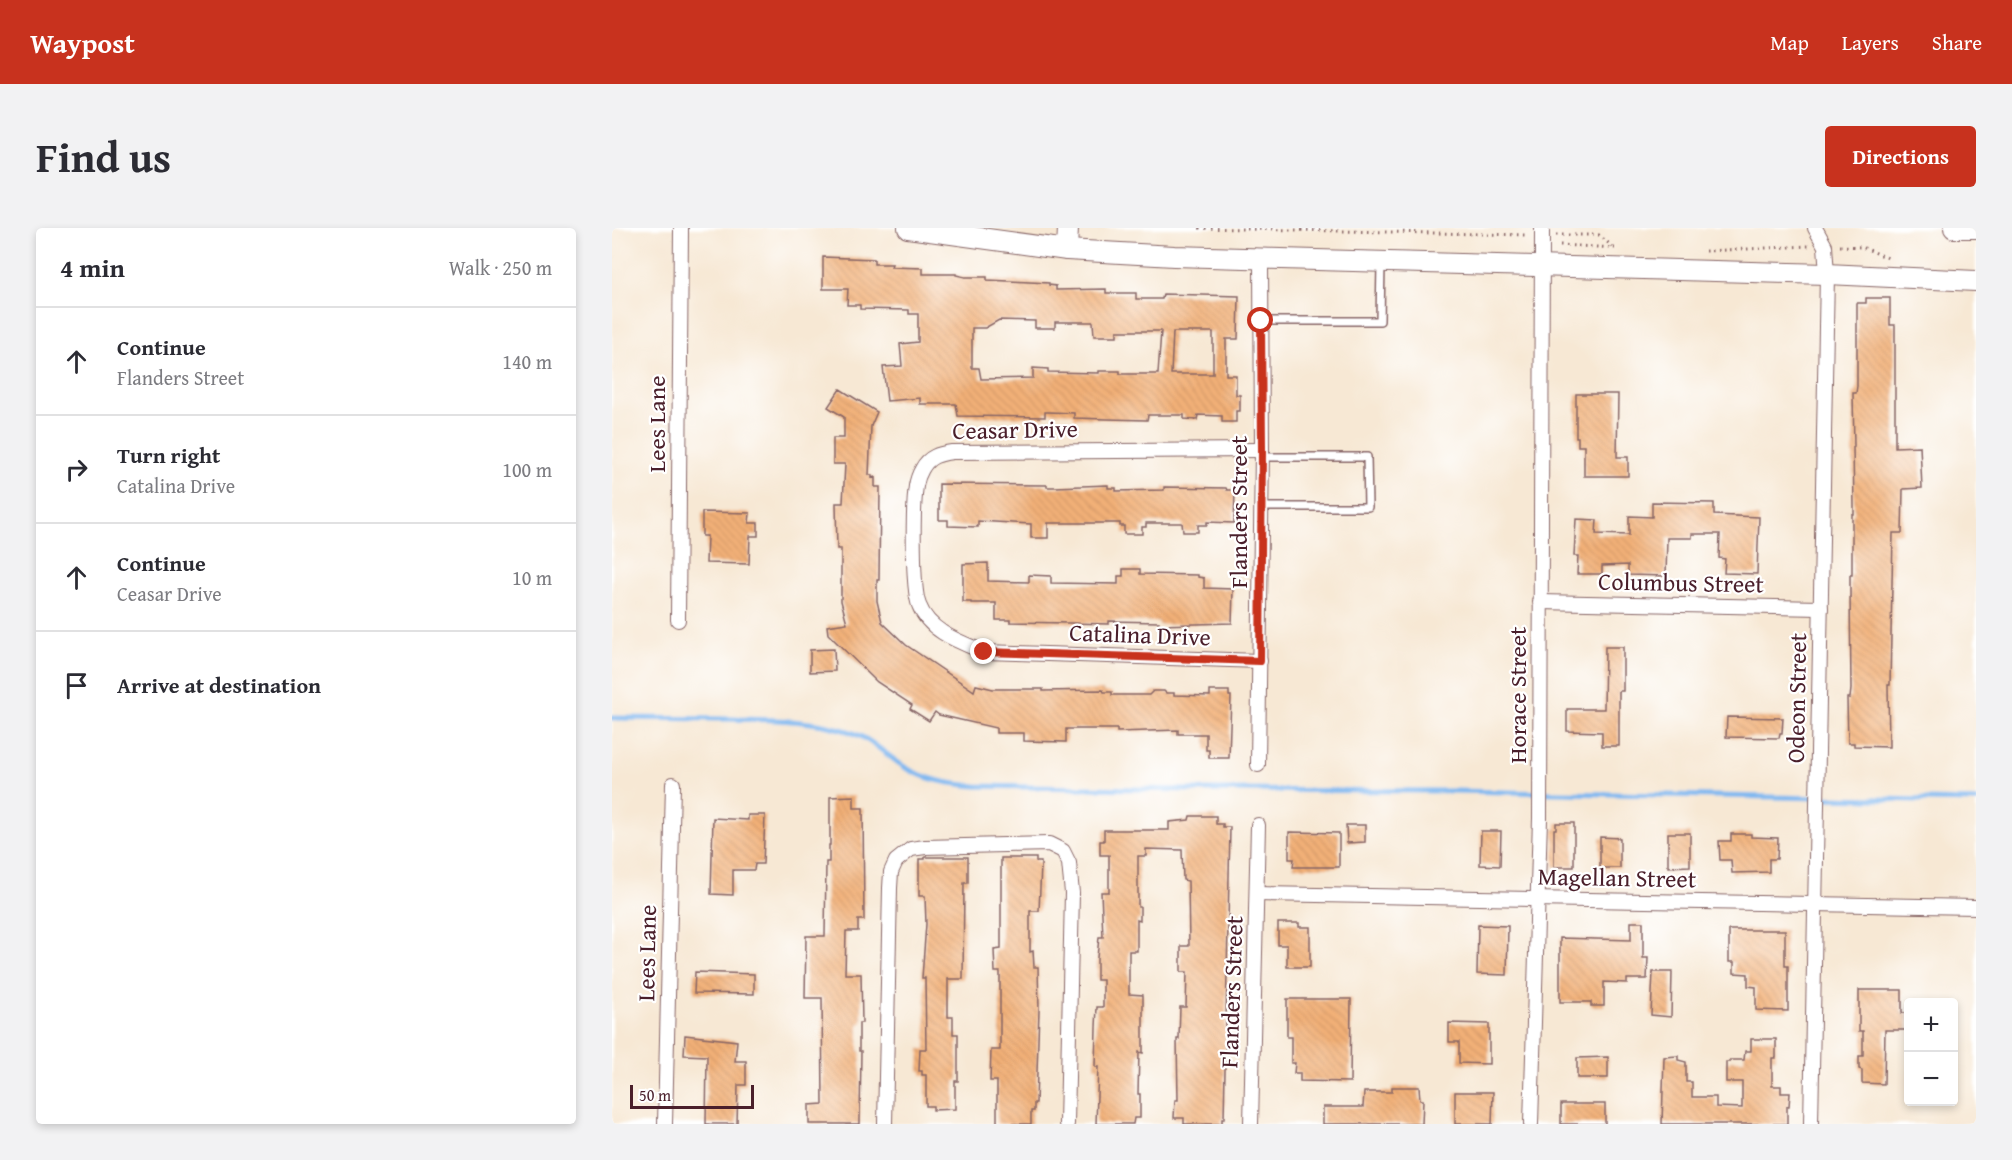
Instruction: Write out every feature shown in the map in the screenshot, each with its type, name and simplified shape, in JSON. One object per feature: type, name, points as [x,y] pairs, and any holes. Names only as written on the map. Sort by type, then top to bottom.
[{"type":"street","name":"Lees Lane","points":[[678,620],[681,228]]},
{"type":"street","points":[[908,228],[1031,237],[1067,250],[1260,260],[1827,274],[1976,281]]},
{"type":"street","points":[[1067,250],[1068,228]]},
{"type":"street","name":"Horace Street","points":[[1531,1124],[1540,818],[1542,228]]},
{"type":"street","name":"Odeon Street","points":[[1811,1124],[1827,274],[1825,246],[1815,228]]},
{"type":"street","points":[[1954,228],[1976,228]]},
{"type":"street","name":"Flanders Street","points":[[1258,765],[1262,507],[1260,260]]},
{"type":"street","name":"Ceasar Drive","points":[[1019,654],[984,652],[955,640],[938,630],[927,619],[919,605],[916,588],[914,501],[916,483],[923,467],[934,455],[979,451],[1262,454]]},
{"type":"street","name":"Columbus Street","points":[[1540,602],[1821,608]]},
{"type":"street","name":"Catalina Drive","points":[[1019,654],[1260,661]]},
{"type":"street","name":"Lees Lane","points":[[665,1124],[673,784]]},
{"type":"street","name":"Flanders Street","points":[[1251,1124],[1258,825]]},
{"type":"street","points":[[885,1124],[890,888],[891,872],[896,861],[911,849],[925,847],[1049,844],[1063,851],[1069,863],[1072,893],[1067,1124]]},
{"type":"street","name":"Magellan Street","points":[[1257,894],[1976,907]]},
{"type":"lane","points":[[1261,321],[1380,321],[1381,262]]},
{"type":"lane","points":[[1262,454],[1367,457],[1368,507],[1262,507]]},
{"type":"path","points":[[1199,228],[1520,235]]},
{"type":"path","points":[[1560,245],[1615,249],[1599,235],[1561,235]]},
{"type":"path","points":[[1695,252],[1812,246]]},
{"type":"path","points":[[1840,246],[1862,247],[1896,262]]},
{"type":"building","points":[[823,257],[874,259],[874,264],[923,268],[923,274],[956,274],[965,277],[987,277],[987,280],[1049,283],[1049,285],[1056,286],[1056,290],[1106,289],[1106,293],[1136,293],[1136,299],[1162,299],[1163,294],[1239,296],[1238,339],[1226,339],[1226,375],[1236,375],[1236,395],[1240,395],[1240,411],[1236,411],[1236,422],[1222,422],[1222,416],[1198,415],[1197,420],[1184,419],[1184,415],[1148,415],[1147,420],[1074,418],[1074,413],[1048,412],[1045,412],[1045,417],[958,416],[956,404],[920,404],[920,398],[887,401],[883,367],[902,366],[900,344],[918,342],[918,314],[909,314],[909,310],[860,309],[860,305],[847,305],[848,289],[823,289]],"holes":[[[999,320],[1035,321],[1035,328],[1055,328],[1055,322],[1093,322],[1094,336],[1117,336],[1117,331],[1161,331],[1158,374],[1120,374],[1120,371],[1048,372],[1048,369],[1033,368],[1033,378],[981,379],[979,368],[972,368],[972,328],[985,328]],[[1173,332],[1213,332],[1213,374],[1171,374]]]},
{"type":"building","points":[[1866,298],[1890,298],[1890,325],[1895,325],[1895,447],[1920,446],[1922,488],[1903,489],[1902,533],[1893,533],[1890,685],[1888,685],[1889,747],[1854,746],[1854,743],[1848,743],[1847,698],[1850,698],[1851,689],[1850,575],[1852,575],[1852,514],[1854,514],[1853,393],[1856,393],[1857,386],[1857,303],[1866,303]]},
{"type":"building","points":[[840,389],[877,412],[871,426],[869,475],[872,475],[872,478],[875,477],[875,487],[880,487],[877,601],[882,622],[906,645],[974,691],[976,685],[993,689],[1043,689],[1043,691],[1103,690],[1112,692],[1112,695],[1149,695],[1153,691],[1164,691],[1174,693],[1174,695],[1210,696],[1210,691],[1229,691],[1229,696],[1231,696],[1229,758],[1209,758],[1209,750],[1206,750],[1206,734],[1178,734],[1178,730],[1117,732],[1117,729],[1066,729],[1066,742],[1024,741],[1024,733],[996,733],[996,728],[939,715],[935,712],[929,721],[910,709],[912,705],[877,682],[828,634],[827,626],[847,623],[841,601],[841,549],[837,549],[836,503],[843,503],[845,464],[833,464],[833,438],[844,438],[844,417],[828,407]]},
{"type":"building","points":[[1576,394],[1618,394],[1617,457],[1628,457],[1628,476],[1584,476],[1584,446],[1578,446],[1578,437],[1576,437]]},
{"type":"building","points":[[939,484],[1047,485],[1047,487],[1108,485],[1108,488],[1116,488],[1116,491],[1164,490],[1164,487],[1226,488],[1235,490],[1234,523],[1207,522],[1207,525],[1198,525],[1198,532],[1183,532],[1182,523],[1146,523],[1146,527],[1142,527],[1142,534],[1124,534],[1124,526],[1120,526],[1120,523],[1048,523],[1048,538],[1031,538],[1031,524],[978,521],[978,527],[948,526],[948,520],[939,520]]},
{"type":"building","points":[[1652,502],[1714,503],[1714,515],[1759,517],[1757,574],[1724,573],[1725,559],[1719,558],[1720,534],[1692,534],[1692,538],[1667,538],[1666,576],[1628,575],[1628,565],[1602,566],[1602,574],[1577,574],[1578,556],[1574,556],[1576,519],[1597,520],[1596,534],[1629,535],[1629,516],[1652,517]]},
{"type":"building","points":[[702,512],[750,513],[749,523],[758,523],[758,536],[750,536],[749,564],[706,563],[707,536],[702,536]]},
{"type":"building","points":[[988,563],[988,581],[1029,582],[1029,575],[1051,576],[1051,583],[1118,584],[1118,576],[1123,576],[1123,569],[1140,569],[1140,574],[1198,575],[1204,578],[1204,588],[1233,589],[1232,623],[1159,625],[1159,622],[1109,621],[1109,624],[996,620],[996,603],[963,602],[963,564]]},
{"type":"building","points":[[1605,647],[1623,647],[1623,691],[1619,691],[1619,746],[1602,746],[1602,732],[1567,731],[1567,709],[1604,709]]},
{"type":"building","points":[[834,649],[835,671],[810,672],[810,650]]},
{"type":"building","points":[[1727,717],[1783,718],[1782,733],[1779,738],[1726,737]]},
{"type":"building","points":[[854,796],[854,808],[863,808],[864,920],[858,920],[858,931],[846,931],[845,974],[861,974],[860,1124],[809,1124],[809,1105],[823,1104],[822,998],[805,998],[806,936],[825,936],[830,797]]},
{"type":"building","points":[[748,815],[765,815],[763,864],[755,864],[754,870],[733,870],[733,895],[711,894],[713,818],[748,820]]},
{"type":"building","points":[[1190,816],[1216,816],[1216,824],[1230,827],[1224,1119],[1222,1119],[1222,1124],[1184,1124],[1184,1118],[1174,1118],[1175,1100],[1178,1100],[1177,1039],[1179,1039],[1180,1007],[1186,1007],[1187,972],[1181,972],[1181,946],[1189,946],[1188,881],[1183,880],[1182,850],[1146,849],[1146,856],[1138,856],[1140,921],[1137,920],[1137,951],[1129,951],[1129,994],[1143,995],[1143,1053],[1139,1052],[1140,1118],[1134,1118],[1133,1124],[1096,1124],[1097,1007],[1103,1007],[1103,980],[1097,980],[1097,958],[1099,937],[1103,937],[1101,892],[1109,892],[1109,855],[1100,855],[1100,841],[1104,841],[1104,830],[1169,830],[1169,822],[1189,820]]},
{"type":"building","points":[[1556,823],[1574,823],[1574,867],[1554,867]]},
{"type":"building","points":[[1346,825],[1365,825],[1365,842],[1347,843]]},
{"type":"building","points":[[1481,831],[1501,831],[1500,866],[1480,865]]},
{"type":"building","points":[[1289,832],[1339,833],[1339,867],[1293,867],[1294,859],[1289,859]]},
{"type":"building","points":[[1668,833],[1690,833],[1690,866],[1668,867]]},
{"type":"building","points":[[1731,834],[1778,838],[1777,859],[1769,859],[1769,872],[1732,873],[1731,860],[1720,860],[1719,841],[1731,841]]},
{"type":"building","points":[[1600,837],[1620,838],[1620,868],[1600,868]]},
{"type":"building","points":[[925,857],[968,857],[968,883],[964,883],[963,979],[948,979],[948,1017],[953,1017],[953,1034],[958,1034],[958,1081],[955,1081],[955,1109],[933,1110],[933,1106],[926,1106],[926,1075],[922,1075],[922,1071],[919,1071],[920,1049],[926,1049],[925,978],[922,978],[926,924],[925,896],[919,896],[919,859],[925,859]]},
{"type":"building","points":[[1001,858],[1036,858],[1036,862],[1041,862],[1039,911],[1030,911],[1030,952],[1033,951],[1034,967],[1038,967],[1039,1010],[1036,1103],[1034,1103],[1034,1111],[1031,1111],[1031,1124],[997,1124],[997,1081],[990,1081],[991,1050],[1000,1050],[1000,972],[995,972],[994,950],[1001,949]]},
{"type":"building","points":[[1631,922],[1643,922],[1643,958],[1648,958],[1647,979],[1627,979],[1627,983],[1604,982],[1604,1006],[1591,1006],[1591,1002],[1560,1002],[1560,938],[1631,940]]},
{"type":"building","points":[[1278,923],[1299,923],[1299,927],[1310,927],[1310,967],[1287,967],[1287,945],[1278,945]]},
{"type":"building","points":[[1478,925],[1508,926],[1507,975],[1477,974]]},
{"type":"building","points":[[1729,930],[1785,930],[1788,1011],[1756,1010],[1756,987],[1748,986],[1748,974],[1734,973],[1734,962],[1729,962]]},
{"type":"building","points":[[695,972],[754,974],[754,994],[694,993]]},
{"type":"building","points":[[1653,972],[1672,972],[1671,1017],[1651,1015]]},
{"type":"building","points":[[1859,990],[1902,990],[1904,1030],[1885,1030],[1884,1084],[1862,1083],[1859,1056],[1863,1056],[1863,1031],[1859,1031]]},
{"type":"building","points":[[1287,999],[1351,999],[1350,1082],[1300,1081],[1300,1073],[1294,1073],[1295,1063],[1291,1063],[1291,1037],[1287,1037]]},
{"type":"building","points":[[1449,1023],[1489,1024],[1489,1064],[1459,1063],[1459,1042],[1449,1042]]},
{"type":"building","points":[[685,1035],[737,1041],[735,1061],[746,1061],[746,1085],[738,1085],[737,1124],[706,1124],[707,1056],[684,1055]]},
{"type":"building","points":[[1751,1039],[1776,1039],[1776,1058],[1772,1058],[1772,1086],[1781,1086],[1781,1093],[1790,1093],[1787,1124],[1662,1124],[1664,1057],[1678,1056],[1678,1060],[1686,1062],[1686,1082],[1692,1082],[1692,1097],[1716,1097],[1716,1107],[1742,1108],[1742,1082],[1726,1082],[1726,1062],[1744,1060],[1745,1051],[1751,1051]]},
{"type":"building","points":[[1608,1057],[1608,1078],[1577,1078],[1577,1058]]},
{"type":"building","points":[[1392,1087],[1419,1087],[1420,1100],[1423,1100],[1422,1124],[1323,1124],[1323,1107],[1363,1107],[1364,1092],[1392,1092]]},
{"type":"building","points":[[1455,1092],[1493,1092],[1492,1124],[1455,1124]]},
{"type":"building","points":[[1561,1104],[1605,1104],[1605,1124],[1561,1124]]},
{"type":"waterway","points":[[612,718],[788,721],[830,726],[861,737],[906,768],[923,776],[949,783],[976,786],[1456,791],[1976,801]]},
{"type":"route","points":[[984,652],[1260,661],[1261,321]]}]
